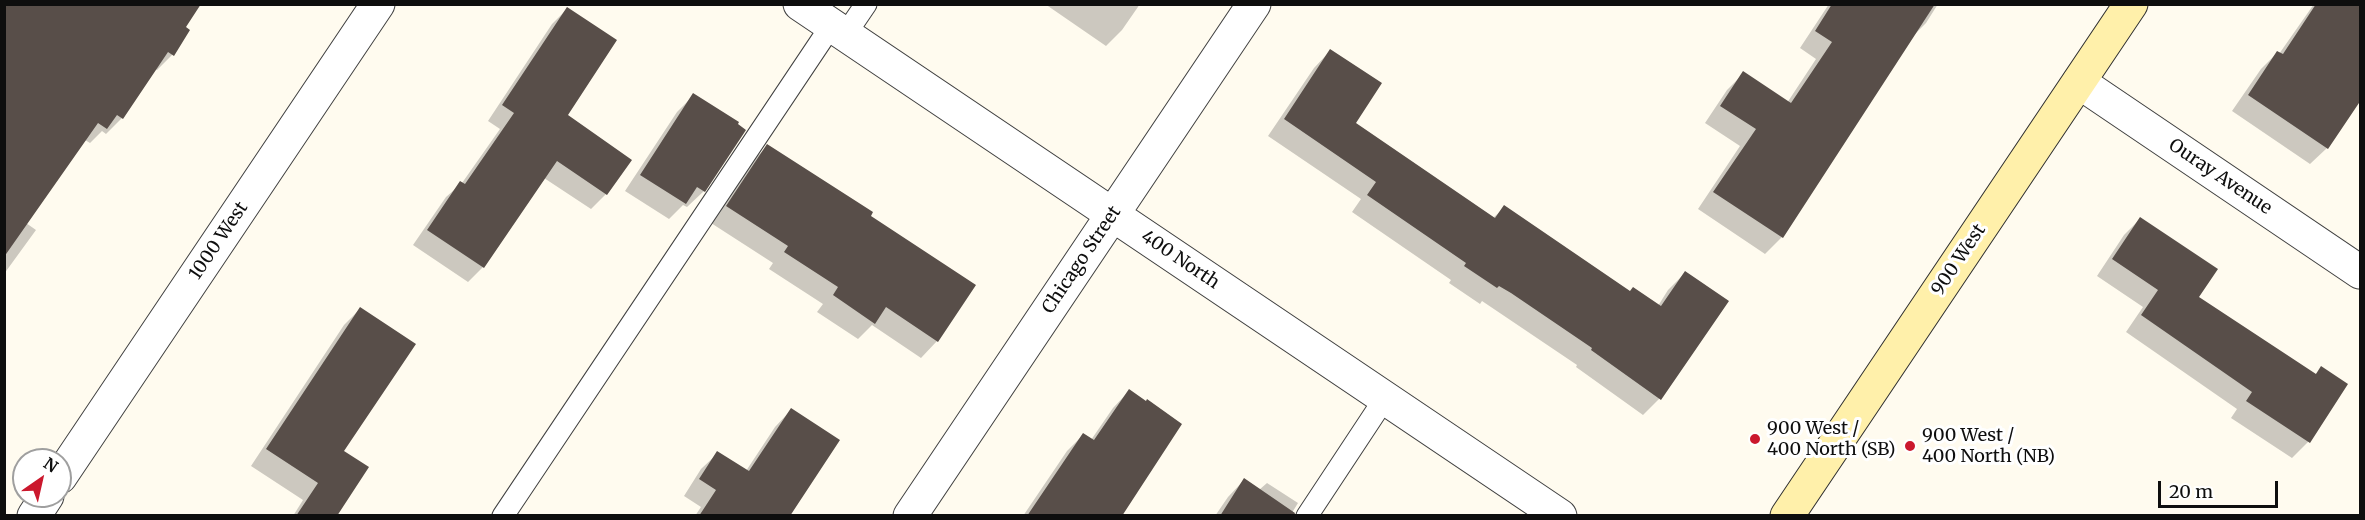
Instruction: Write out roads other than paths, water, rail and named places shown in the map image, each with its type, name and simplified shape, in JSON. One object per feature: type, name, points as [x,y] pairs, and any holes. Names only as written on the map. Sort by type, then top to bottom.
[{"type":"main road","name":"900 West","points":[[1787,516],[2131,4]]},
{"type":"street","name":"1000 West","points":[[72,459],[378,4]]},
{"type":"street","name":"400 North","points":[[800,4],[1560,516]]},
{"type":"street","name":"Chicago Street","points":[[910,516],[1254,4]]},
{"type":"street","name":"Ouray Avenue","points":[[2079,82],[2361,272]]},
{"type":"lane","points":[[503,516],[838,31],[866,4]]},
{"type":"lane","points":[[1306,516],[1385,398]]},
{"type":"place","name":"900 West / 400 North (SB)","points":[[1755,439]]},
{"type":"place","name":"900 West / 400 North (NB)","points":[[1910,446]]}]
